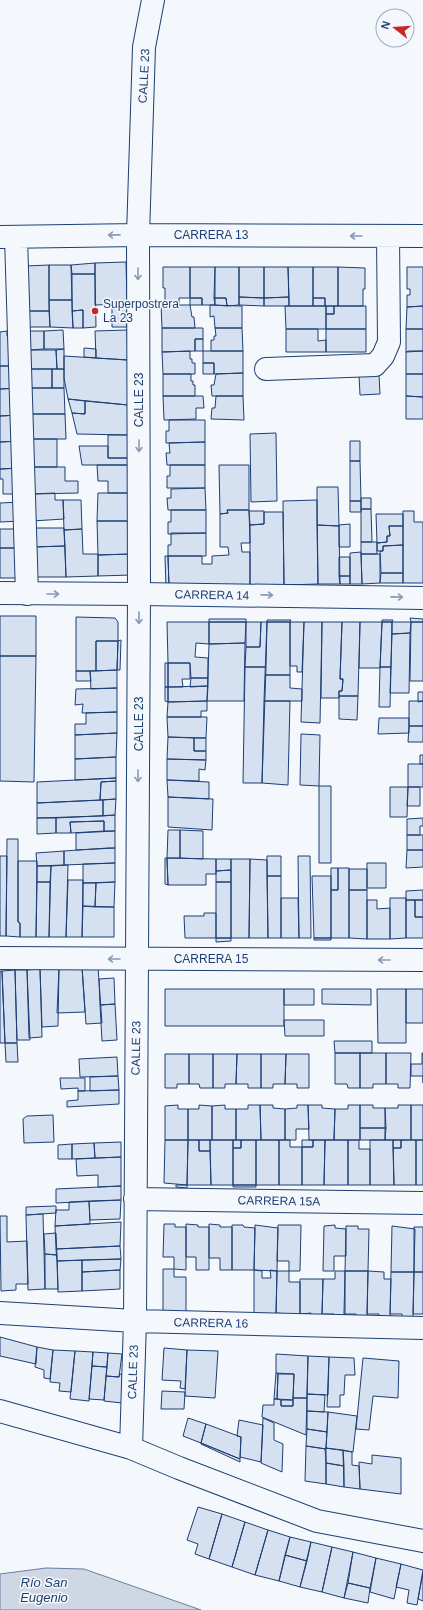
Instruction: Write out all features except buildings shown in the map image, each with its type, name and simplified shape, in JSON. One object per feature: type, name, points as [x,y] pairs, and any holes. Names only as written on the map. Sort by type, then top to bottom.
[{"type":"street","name":"CALLE 23","points":[[130,1448],[135,1322],[139,594],[138,235],[144,47],[153,0]]},
{"type":"street","name":"CARRERA 13","points":[[8,237],[138,235],[423,236]]},
{"type":"street","points":[[266,369],[375,365],[383,356],[389,342],[388,236]]},
{"type":"street","points":[[8,237],[27,594]]},
{"type":"street","name":"CARRERA 14","points":[[0,593],[423,598]]},
{"type":"street","name":"CARRERA 15","points":[[0,958],[423,960]]},
{"type":"street","name":"CARRERA 15A","points":[[135,1199],[423,1203]]},
{"type":"street","name":"CARRERA 16","points":[[0,1313],[135,1322],[423,1328]]},
{"type":"street","points":[[0,1411],[130,1448],[318,1521],[423,1541]]},
{"type":"water","name":"Río San Eugenio","points":[[46,1568],[84,1569],[201,1610],[0,1610],[0,1574]]},
{"type":"place","name":"Superpostrera La 23","points":[[95,311]]}]
